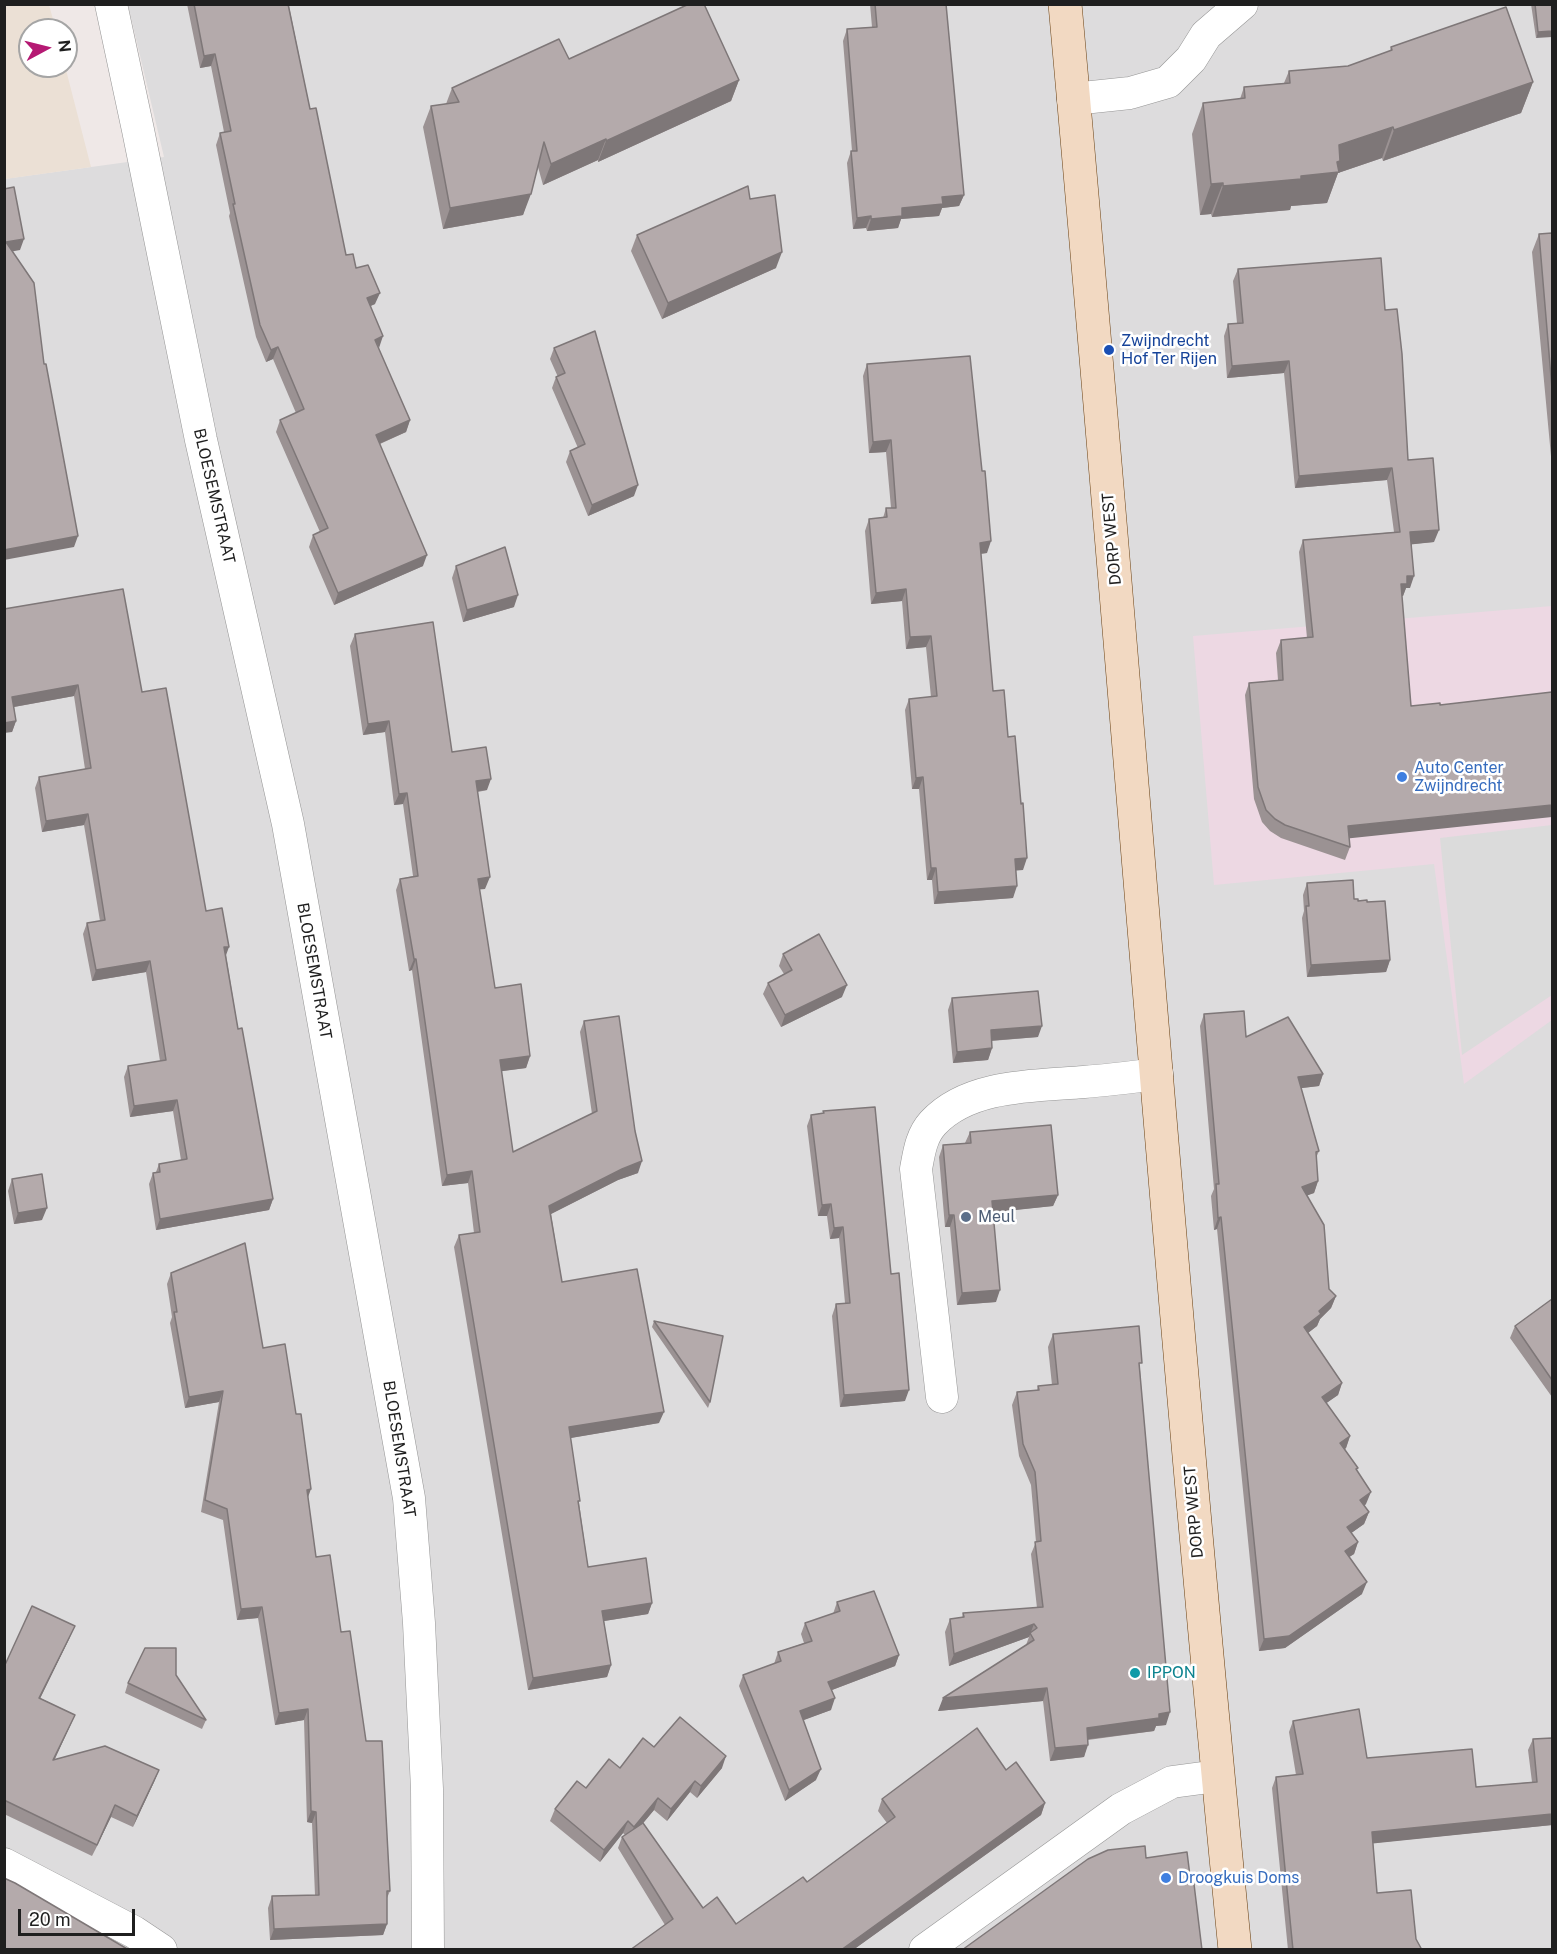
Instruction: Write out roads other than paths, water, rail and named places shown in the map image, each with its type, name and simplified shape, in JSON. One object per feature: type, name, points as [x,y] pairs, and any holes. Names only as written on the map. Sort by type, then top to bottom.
[{"type":"main road","name":"DORP WEST","points":[[1065,4],[1210,1702],[1235,1950]]},
{"type":"street","name":"BLOESEMSTRAAT","points":[[111,4],[201,440],[288,824],[409,1498],[419,1623],[427,1789],[428,1950]]},
{"type":"street","points":[[1073,99],[1130,93],[1168,82],[1191,59],[1206,35],[1242,4]]},
{"type":"street","points":[[942,1397],[916,1170],[922,1141],[933,1123],[956,1104],[1005,1088],[1157,1074]]},
{"type":"street","points":[[925,1950],[1121,1809],[1172,1782],[1217,1776]]},
{"type":"street","points":[[4,1864],[134,1932],[162,1950]]},
{"type":"place","name":"Zwijndrecht Hof Ter Rijen","points":[[1109,350]]},
{"type":"place","name":"Auto Center Zwijndrecht","points":[[1402,777]]},
{"type":"place","name":"Meul","points":[[966,1217]]},
{"type":"place","name":"IPPON","points":[[1135,1673]]},
{"type":"place","name":"Droogkuis Doms","points":[[1166,1878]]}]
